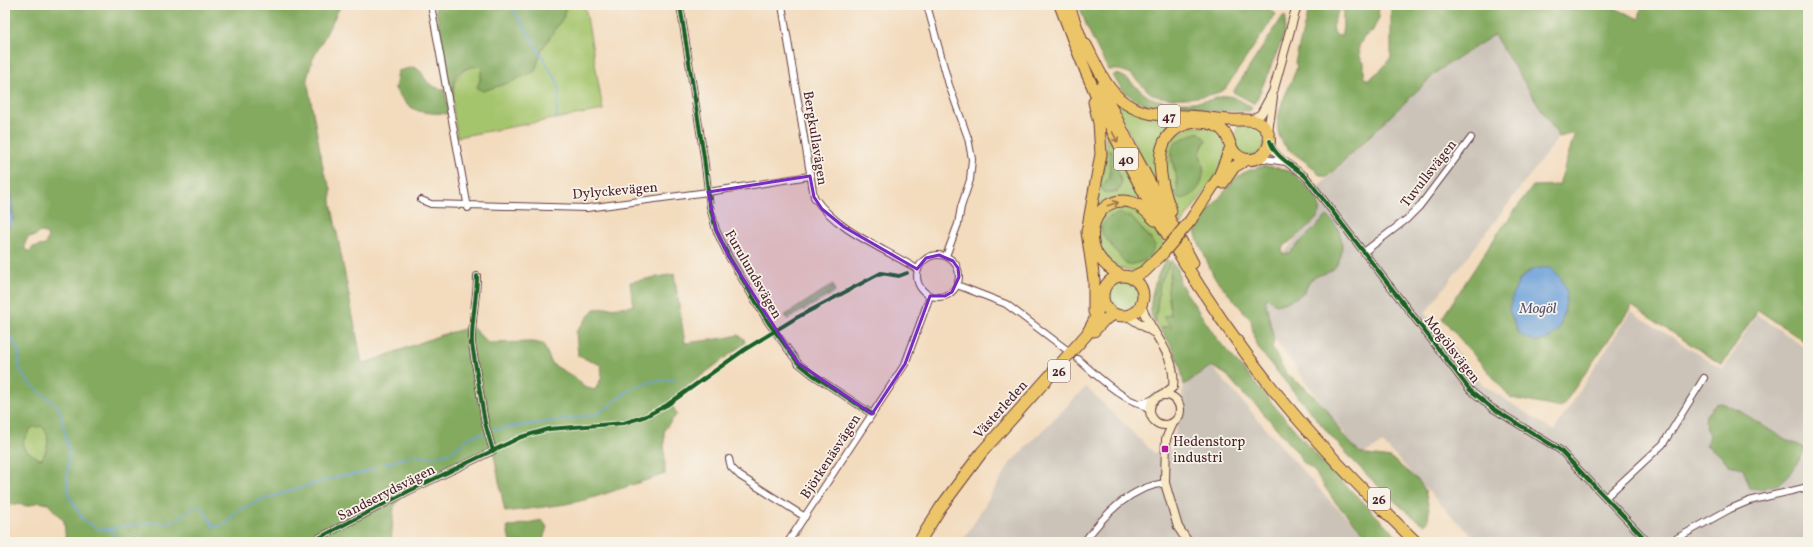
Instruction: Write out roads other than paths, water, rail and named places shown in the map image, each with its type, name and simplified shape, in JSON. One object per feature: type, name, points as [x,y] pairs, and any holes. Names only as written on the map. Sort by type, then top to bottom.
[{"type":"highway","name":"40","points":[[1060,5],[1088,76],[1112,131],[1163,227]]},
{"type":"highway","name":"40","points":[[1068,5],[1090,64],[1130,146],[1183,243]]},
{"type":"highway","name":"47","points":[[1078,31],[1111,88],[1124,103],[1133,108],[1143,112],[1167,116],[1248,120]]},
{"type":"highway","points":[[1088,76],[1099,123],[1101,154],[1100,169],[1088,222],[1087,241],[1091,260],[1106,285],[1113,279],[1142,274],[1216,193],[1232,169],[1246,160],[1258,158],[1266,152],[1269,136],[1261,123],[1248,120],[1235,127],[1231,132],[1230,145],[1224,168],[1190,221]]},
{"type":"highway","name":"26","points":[[1230,145],[1226,133],[1221,128],[1201,122],[1182,126],[1171,133],[1164,143],[1160,156],[1161,175],[1169,207],[1183,243],[1228,319],[1278,387],[1336,455],[1423,542]]},
{"type":"highway","points":[[1230,145],[1234,153],[1246,160]]},
{"type":"highway","name":"26","points":[[1120,314],[1132,313],[1142,300],[1140,286],[1106,266],[1094,247],[1094,226],[1099,212],[1110,203],[1131,202],[1145,210],[1163,227],[1230,332],[1274,391],[1332,458],[1416,542]]},
{"type":"highway","points":[[1142,300],[1160,256]]},
{"type":"highway","name":"26","points":[[1091,260],[1095,293],[1091,326]]},
{"type":"highway","name":"26","points":[[1103,297],[1106,285]]},
{"type":"highway","points":[[1103,297],[1106,305],[1120,314]]},
{"type":"highway","name":"Västerleden","points":[[919,542],[941,507],[982,452],[1079,343],[1091,326],[1103,297]]},
{"type":"highway","name":"Västerleden","points":[[923,542],[948,503],[990,448],[1104,320],[1120,314]]},
{"type":"street","points":[[431,5],[468,206]]},
{"type":"street","name":"Furulundsvägen","points":[[680,5],[710,207],[716,230],[729,257],[768,322],[793,357],[813,375],[872,414]]},
{"type":"street","name":"Bergkullavägen","points":[[782,5],[814,197],[822,209],[844,227],[917,269]]},
{"type":"street","points":[[926,5],[949,85],[968,138],[972,159],[970,180],[961,207],[958,224],[946,256]]},
{"type":"street","points":[[1269,136],[1273,92],[1297,5]]},
{"type":"street","points":[[1248,120],[1260,114],[1273,92]]},
{"type":"street","name":"Mogölsvägen","points":[[1269,136],[1272,148],[1286,162],[1306,176],[1470,390],[1492,408],[1560,450],[1648,542]]},
{"type":"street","name":"Tuvullsvägen","points":[[1364,252],[1407,219],[1419,207],[1470,138]]},
{"type":"street","name":"Mogölsvägen","points":[[1258,158],[1286,162]]},
{"type":"street","name":"Dylyckevägen","points":[[421,200],[431,204],[468,206],[587,208],[708,192],[810,176]]},
{"type":"street","points":[[939,254],[946,256],[953,261],[958,268],[959,277],[957,285],[952,292],[945,296],[930,296],[921,289],[916,280],[917,269],[926,258],[939,254]]},
{"type":"street","name":"Sandserydsvägen","points":[[311,542],[409,491],[493,451],[485,423],[472,344],[472,332],[477,299],[477,276]]},
{"type":"street","points":[[957,285],[1006,304],[1067,350]]},
{"type":"street","name":"Björkenäsvägen","points":[[788,542],[905,364],[930,296]]},
{"type":"street","points":[[1142,300],[1146,317],[1166,349],[1172,365],[1173,387],[1180,414],[1166,440],[1165,483],[1178,527],[1188,542]]},
{"type":"street","points":[[1120,314],[1157,335]]},
{"type":"street","points":[[1078,359],[1124,395],[1141,404],[1150,411]]},
{"type":"street","points":[[1606,497],[1663,444],[1704,378]]},
{"type":"street","points":[[1141,404],[1163,395],[1173,387]]},
{"type":"street","points":[[1163,395],[1171,396],[1178,402]]},
{"type":"street","points":[[1154,399],[1150,411],[1152,418],[1158,424],[1166,440]]},
{"type":"street","points":[[1158,424],[1166,425],[1174,423]]},
{"type":"street","points":[[729,459],[731,467],[740,476],[805,516]]},
{"type":"street","points":[[1084,542],[1114,509],[1134,492],[1144,487],[1165,483]]},
{"type":"street","points":[[1670,542],[1743,504],[1767,496],[1808,487]]},
{"type":"water","points":[[5,194],[11,196],[13,220],[5,234]]},
{"type":"water","name":"Mogöl","points":[[1541,268],[1551,268],[1560,277],[1567,292],[1564,313],[1558,331],[1546,340],[1535,341],[1524,337],[1519,333],[1509,310],[1518,283],[1527,273]]},
{"type":"waterway","points":[[511,5],[557,81],[559,90],[556,119]]},
{"type":"waterway","points":[[5,331],[13,340],[19,353],[19,366],[24,378],[59,408],[69,452],[67,481],[70,498],[83,519],[98,529],[107,529],[125,542]]},
{"type":"waterway","points":[[491,430],[594,415],[610,406],[625,393],[635,387],[652,382],[676,379]]},
{"type":"waterway","points":[[385,464],[410,456],[436,457],[454,451],[470,437],[484,433]]},
{"type":"waterway","points":[[107,529],[175,521],[196,506],[202,507],[214,527],[226,524],[237,511],[261,500],[340,476],[359,474],[376,468]]},
{"type":"place","name":"Hedenstorp industri","points":[[1165,449]]}]
